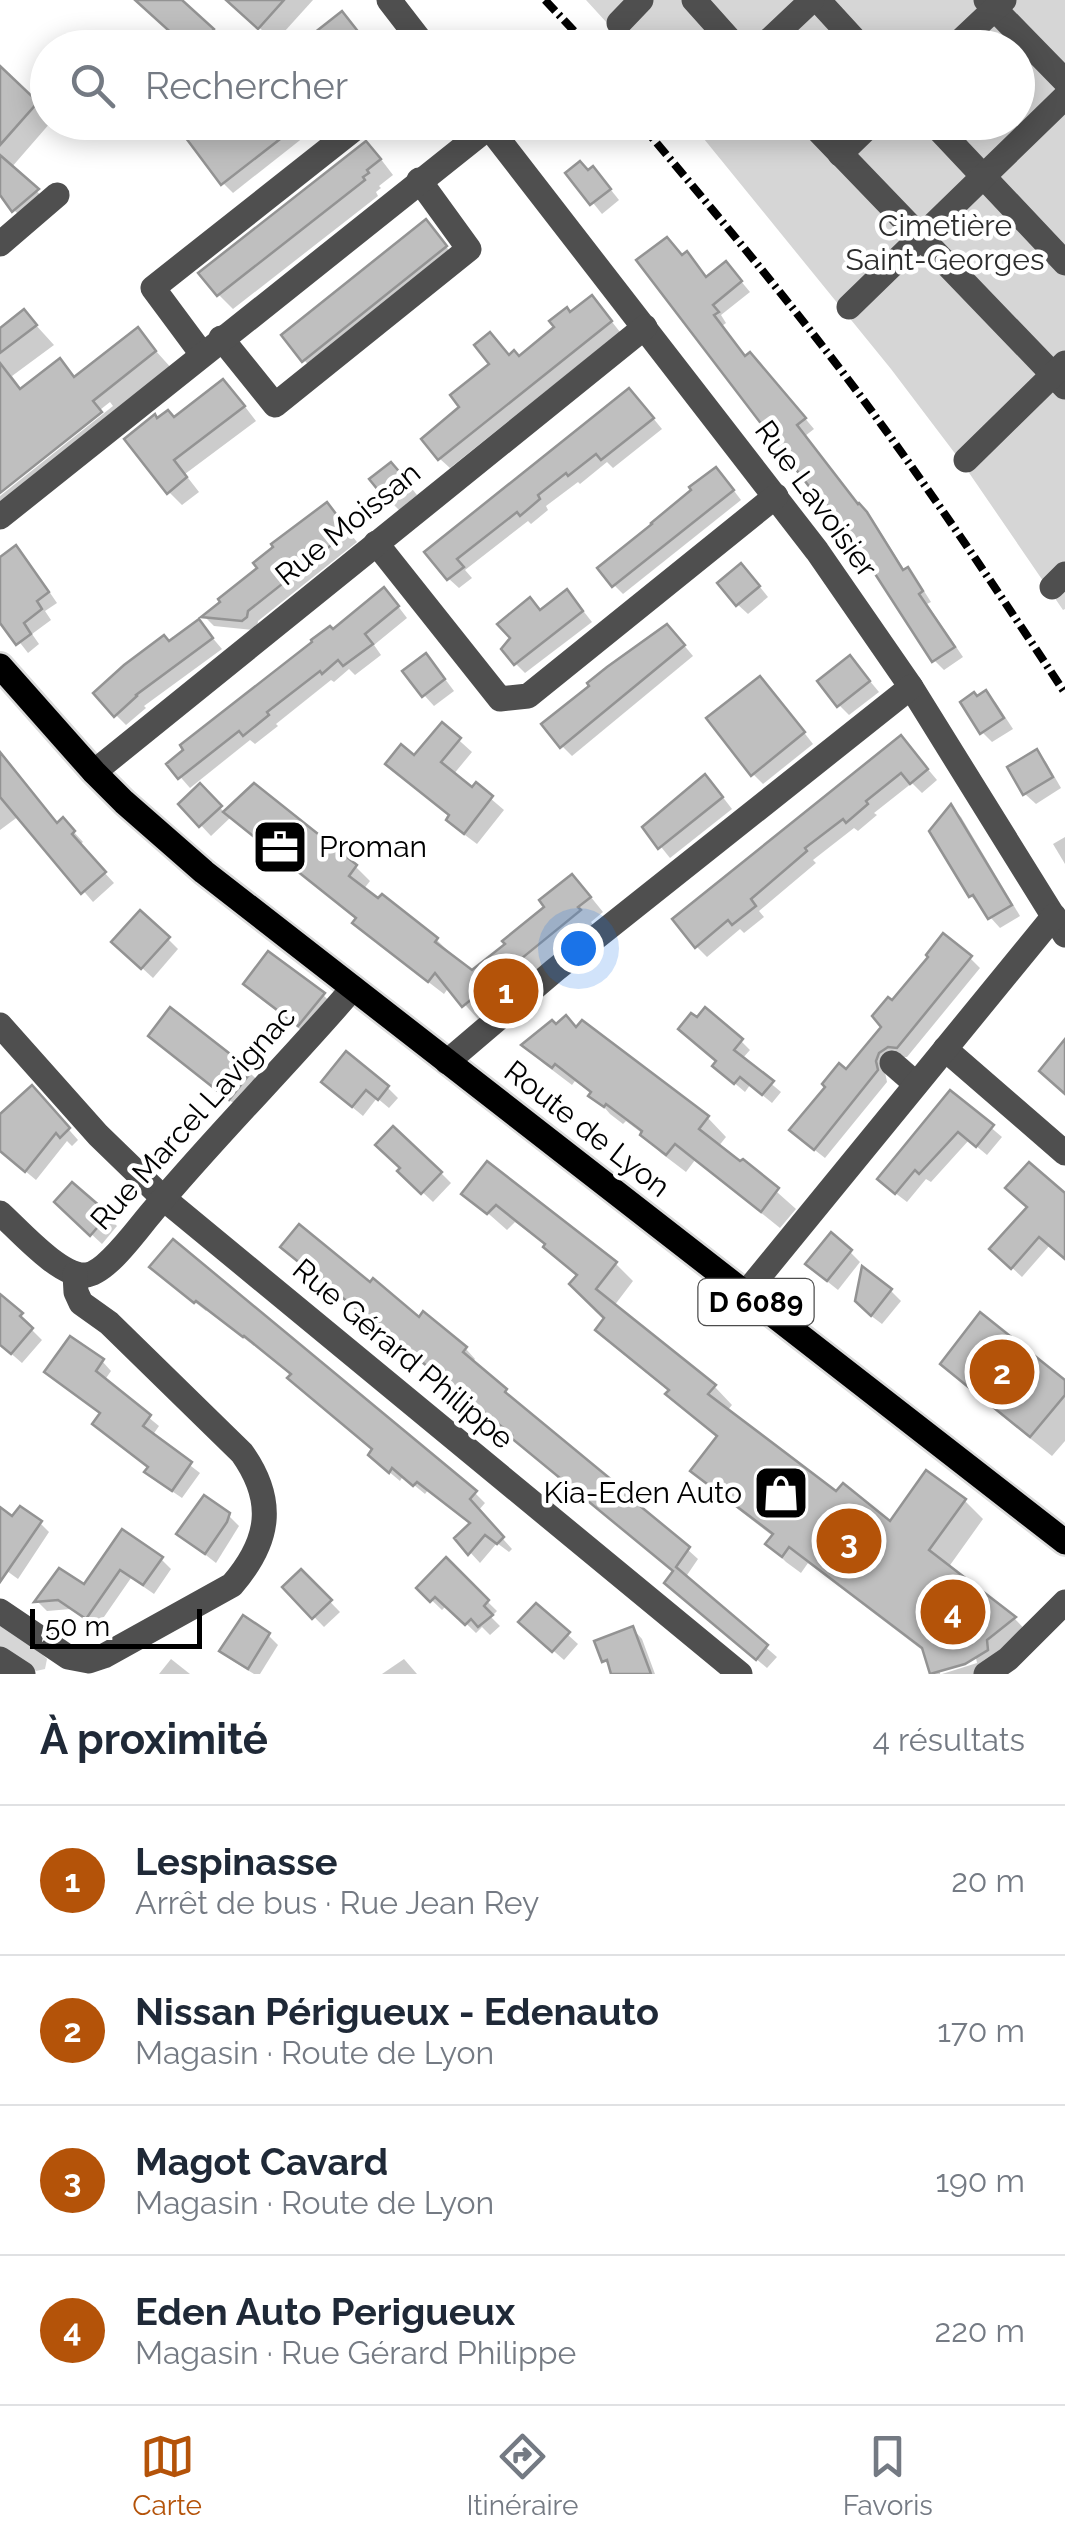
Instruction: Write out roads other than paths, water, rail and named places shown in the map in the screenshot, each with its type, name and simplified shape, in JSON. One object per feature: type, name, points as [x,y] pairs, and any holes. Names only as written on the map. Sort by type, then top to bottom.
[{"type":"main road","name":"Route de Lyon","points":[[0,666],[94,772],[204,872],[1065,1542]]},
{"type":"street","points":[[389,0],[412,30]]},
{"type":"street","points":[[619,22],[642,0]]},
{"type":"street","points":[[694,0],[722,30]]},
{"type":"street","points":[[781,30],[815,0],[844,30]]},
{"type":"street","points":[[970,30],[995,3],[1019,30]]},
{"type":"street","points":[[1035,48],[1065,81]]},
{"type":"street","points":[[1035,126],[1065,97]]},
{"type":"street","points":[[340,140],[152,288],[275,405],[469,249],[419,180]]},
{"type":"street","points":[[0,517],[468,140]]},
{"type":"street","name":"Rue Lavoisier","points":[[499,140],[776,496],[910,687],[1059,926]]},
{"type":"street","points":[[827,140],[1061,375],[966,460]]},
{"type":"street","points":[[840,154],[854,140]]},
{"type":"street","points":[[949,140],[1065,264]]},
{"type":"street","points":[[849,307],[1021,140]]},
{"type":"street","points":[[0,244],[57,195]]},
{"type":"street","name":"Rue Moissan","points":[[94,772],[644,327]]},
{"type":"street","points":[[376,543],[500,699],[528,696],[776,496]]},
{"type":"street","points":[[447,1062],[555,970],[910,687]]},
{"type":"street","points":[[745,1294],[916,1084],[1059,926]]},
{"type":"street","name":"Rue Marcel Lavignac","points":[[75,1274],[89,1275],[120,1251],[354,988]]},
{"type":"street","name":"Rue Gérard Philippe","points":[[0,1026],[98,1135],[164,1198],[738,1673]]},
{"type":"street","points":[[946,1049],[1065,1154]]},
{"type":"street","points":[[892,1063],[916,1084]]},
{"type":"street","points":[[0,1213],[62,1268],[75,1274],[81,1304],[108,1323],[242,1452],[256,1472],[265,1520],[258,1548],[232,1585],[104,1656],[62,1666],[0,1611]]},
{"type":"street","points":[[986,1674],[1008,1659],[1065,1602]]},
{"type":"street","points":[[0,1658],[23,1674]]},
{"type":"railway","points":[[545,0],[573,30]]},
{"type":"railway","points":[[654,140],[856,390],[1065,693]]},
{"type":"place","name":"Proman","points":[[280,847]]},
{"type":"place","name":"Lespinasse","points":[[506,991]]},
{"type":"place","name":"Nissan Périgueux - Edenauto","points":[[1002,1372]]},
{"type":"place","name":"Kia-Eden Auto","points":[[781,1493]]},
{"type":"place","name":"Magot Cavard","points":[[849,1541]]},
{"type":"place","name":"Eden Auto Perigueux","points":[[953,1612]]},
{"type":"park label","name":"Cimetière Saint-Georges","points":[[945,243]]}]
